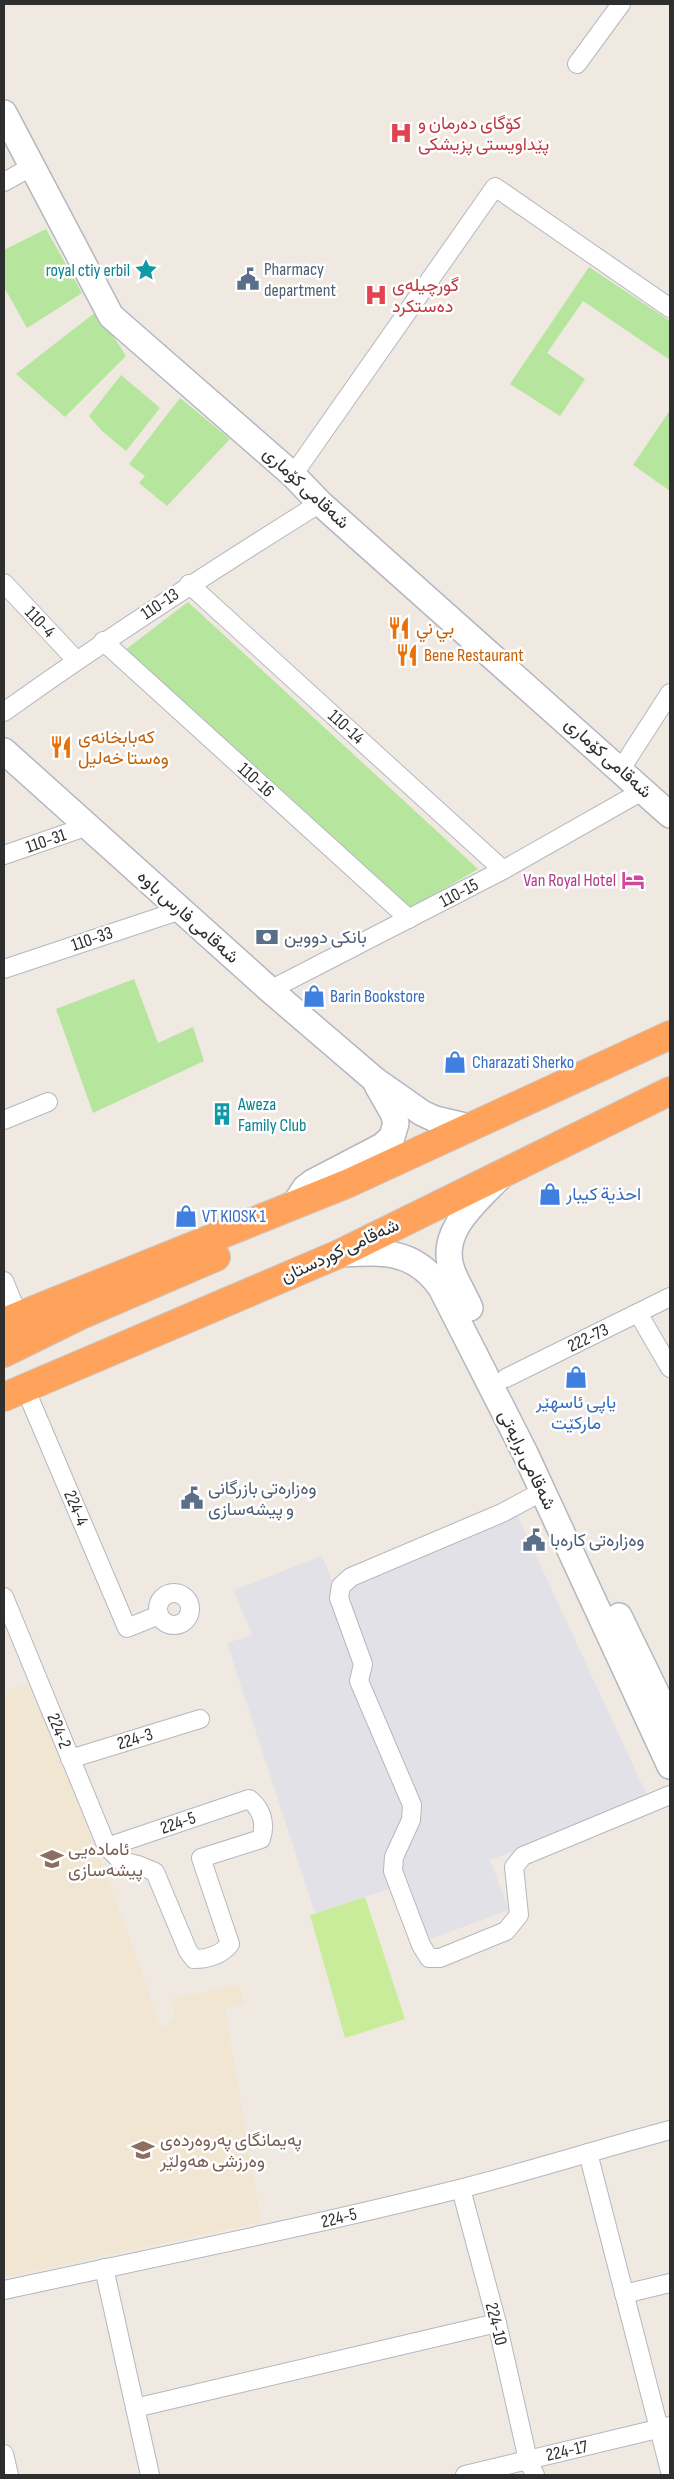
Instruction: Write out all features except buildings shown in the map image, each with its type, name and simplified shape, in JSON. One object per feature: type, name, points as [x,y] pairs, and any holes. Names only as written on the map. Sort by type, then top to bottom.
[{"type":"highway","points":[[11,1319],[350,1183],[670,1035]]},
{"type":"highway","name":"شەقامی کوردستان","points":[[14,1393],[339,1254],[501,1176],[670,1091]]},
{"type":"highway","points":[[4,1353],[79,1316],[243,1246],[269,1216]]},
{"type":"street","points":[[577,64],[622,4]]},
{"type":"street","name":"شەقامی کۆماری","points":[[4,113],[111,316],[293,476],[320,503],[621,769],[670,815]]},
{"type":"street","points":[[4,182],[31,167]]},
{"type":"street","points":[[293,476],[495,187],[670,308]]},
{"type":"street","name":"110-13","points":[[4,712],[76,660],[189,584],[320,503]]},
{"type":"street","name":"110-4","points":[[4,583],[76,660]]},
{"type":"street","name":"110-14","points":[[189,584],[503,870]]},
{"type":"street","name":"110-16","points":[[103,642],[409,919]]},
{"type":"street","points":[[621,769],[670,693]]},
{"type":"street","name":"شەقامی فارس باوە","points":[[4,751],[270,990],[375,1080],[422,1113],[435,1119],[469,1127]]},
{"type":"street","name":"110-15","points":[[270,990],[503,870],[644,790]]},
{"type":"street","name":"110-31","points":[[4,855],[88,826]]},
{"type":"street","name":"110-33","points":[[4,969],[181,910]]},
{"type":"street","name":"شەقامی فارس باوە","points":[[294,1206],[306,1188],[313,1182],[382,1146],[392,1137],[396,1123],[393,1113],[375,1080]]},
{"type":"street","points":[[4,1120],[48,1102]]},
{"type":"street","name":"شەقامی برایەتی","points":[[501,1176],[462,1218],[448,1246],[452,1272],[543,1491],[670,1766]]},
{"type":"street","name":"شەقامی برایەتی","points":[[339,1254],[377,1252],[402,1256],[425,1268],[441,1288],[499,1382],[670,1721]]},
{"type":"street","points":[[4,1282],[11,1319]]},
{"type":"street","name":"222-73","points":[[499,1382],[670,1297]]},
{"type":"street","points":[[638,1314],[670,1368]]},
{"type":"street","name":"224-4","points":[[14,1393],[127,1628],[160,1615]]},
{"type":"street","points":[[543,1491],[502,1513],[350,1577],[341,1586],[339,1598],[363,1664],[359,1681],[412,1805],[411,1820],[394,1857],[393,1871],[421,1945],[429,1958],[440,1958],[506,1931],[519,1915],[514,1867],[523,1856],[670,1795]]},
{"type":"street","name":"224-2","points":[[5,1602],[107,1847],[121,1861]]},
{"type":"street","name":"224-3","points":[[70,1759],[200,1719]]},
{"type":"street","name":"224-5","points":[[107,1847],[249,1799],[257,1805],[264,1828],[261,1839],[201,1858],[230,1944],[224,1952],[204,1959],[194,1959],[188,1951],[155,1872],[121,1861]]},
{"type":"street","name":"224-5","points":[[4,2290],[281,2232],[461,2189],[670,2130]]},
{"type":"street","points":[[588,2153],[624,2294],[664,2428],[670,2472]]},
{"type":"street","name":"224-10","points":[[461,2189],[497,2323],[532,2468]]},
{"type":"street","points":[[104,2268],[150,2475]]},
{"type":"street","points":[[624,2294],[670,2283]]},
{"type":"street","points":[[135,2408],[497,2323]]},
{"type":"street","name":"224-17","points":[[464,2475],[532,2468],[664,2428]]},
{"type":"street","points":[[4,2454],[9,2475]]},
{"type":"shaded area","points":[[515,1510],[650,1802],[490,1860],[509,1910],[425,1941],[404,1884],[315,1913],[227,1643],[252,1635],[234,1590],[322,1556],[334,1584]]},
{"type":"shaded area","points":[[32,1682],[123,1920],[161,2027],[168,2024],[175,2016],[172,1998],[239,1985],[245,2004],[225,2009],[261,2222],[4,2277],[4,1692]]},
{"type":"green space","points":[[46,229],[82,293],[27,328],[4,287],[4,250]]},
{"type":"green space","points":[[589,267],[670,321],[670,360],[583,301],[547,353],[585,379],[560,416],[510,384]]},
{"type":"green space","points":[[97,311],[126,356],[65,417],[16,374]]},
{"type":"green space","points":[[121,375],[160,408],[126,451],[102,431],[89,416]]},
{"type":"green space","points":[[180,398],[230,439],[167,506],[139,483],[145,476],[129,464]]},
{"type":"green space","points":[[670,410],[670,491],[633,465]]},
{"type":"green space","points":[[188,602],[478,869],[410,909],[125,650]]},
{"type":"green space","points":[[134,979],[158,1043],[193,1027],[204,1061],[93,1113],[56,1009]]},
{"type":"green space","points":[[365,1897],[405,2019],[345,2038],[310,1915]]},
{"type":"place","name":"کۆگای دەرمان و پێداویستی پزیشکی","points":[[401,133]]},
{"type":"place","name":"royal ctiy erbil","points":[[146,270]]},
{"type":"place","name":"Pharmacy department","points":[[248,279]]},
{"type":"place","name":"گورچیله‌ی ده‌ستكرد","points":[[376,295]]},
{"type":"place","name":"بي ني","points":[[399,628]]},
{"type":"place","name":"Bene Restaurant","points":[[407,655]]},
{"type":"place","name":"کەبابخانەی وەستا خەلیل","points":[[61,747]]},
{"type":"place","name":"Van Royal Hotel","points":[[633,880]]},
{"type":"place","name":"بانکی دووین","points":[[267,937]]},
{"type":"place","name":"Barin Bookstore","points":[[314,996]]},
{"type":"place","name":"Charazati Sherko","points":[[455,1062]]},
{"type":"place","name":"Aweza Family Club","points":[[222,1114]]},
{"type":"place","name":"احذية كيبار","points":[[550,1194]]},
{"type":"place","name":"VT KIOSK 1","points":[[186,1216]]},
{"type":"place","name":"ياپی ئاسهێر مارکێت","points":[[576,1377]]},
{"type":"place","name":"وەزارەتی بازرگانی و پیشەسازی","points":[[192,1498]]},
{"type":"place","name":"وەزارەتی کارەبا","points":[[534,1540]]},
{"type":"place","name":"ئامادەیی پیشەسازی","points":[[52,1859]]},
{"type":"place","name":"پەیمانگای پەروەردەی وەرزشی هەولێر","points":[[143,2150]]}]
